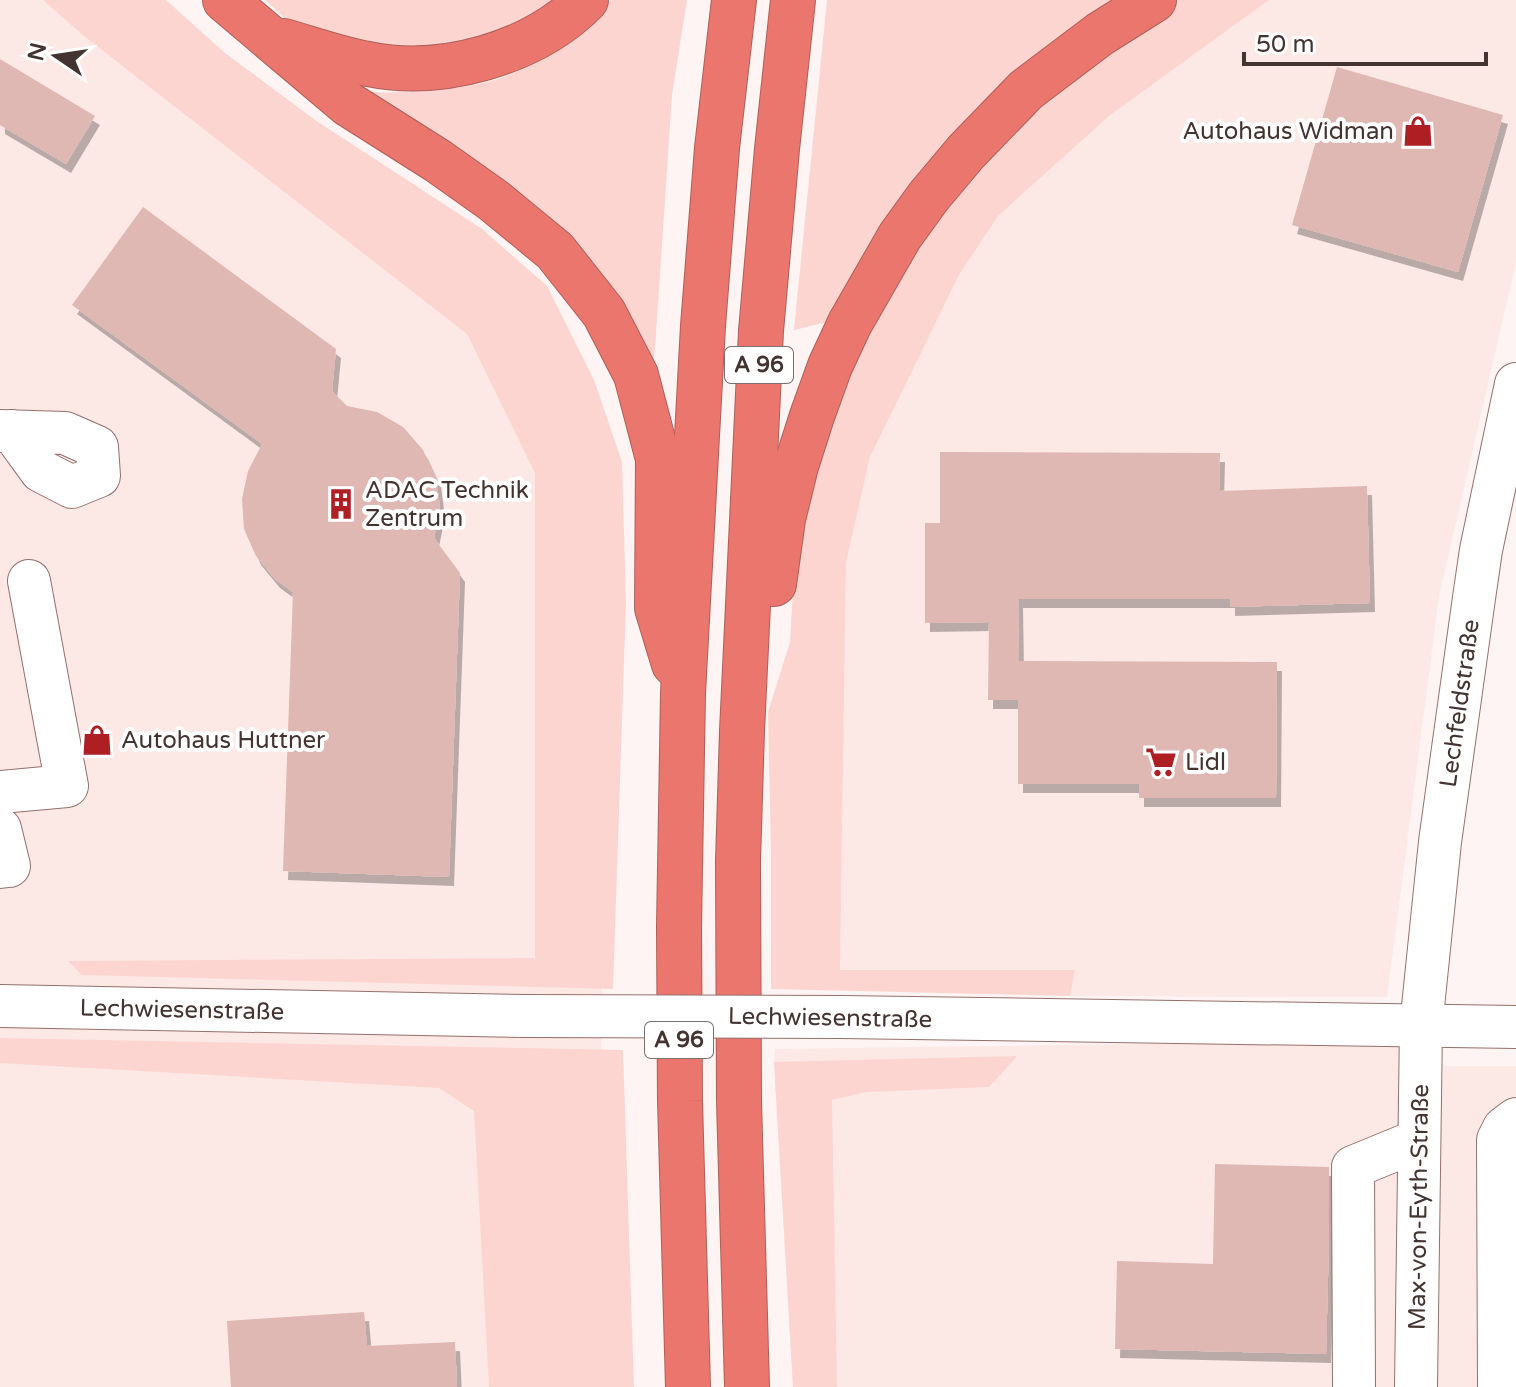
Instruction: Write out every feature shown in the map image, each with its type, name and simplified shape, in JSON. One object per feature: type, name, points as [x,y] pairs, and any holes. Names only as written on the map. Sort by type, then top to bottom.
[{"type":"highway","points":[[225,0],[348,104],[493,200],[555,251],[604,313],[636,375],[658,459],[657,608],[683,693]]},
{"type":"highway","points":[[270,38],[368,64],[408,69],[446,66],[494,55],[536,37],[586,0]]},
{"type":"highway","name":"A 96","points":[[688,1387],[680,1101],[683,693],[703,326],[717,148],[734,0]]},
{"type":"highway","name":"A 96","points":[[747,1387],[739,1101],[738,861],[742,731],[761,331],[793,0]]},
{"type":"highway","points":[[742,731],[767,641],[783,519],[796,466],[830,366],[878,274],[929,196],[966,152],[1026,90],[1100,34],[1154,0]]},
{"type":"street","name":"Lechfeldstraße","points":[[1421,1026],[1440,842],[1499,555],[1516,384]]},
{"type":"street","points":[[0,792],[67,786],[29,581]]},
{"type":"street","points":[[0,829],[9,866],[0,867]]},
{"type":"street","name":"Lechwiesenstraße","points":[[0,1006],[523,1016],[841,1017],[1516,1027]]},
{"type":"street","name":"Max-von-Eyth-Straße","points":[[1416,1387],[1421,1026]]},
{"type":"street","points":[[1499,1387],[1498,1140],[1504,1128],[1516,1119]]},
{"type":"street","points":[[1354,1387],[1353,1167],[1419,1140]]},
{"type":"shaded area","points":[[0,0],[99,0],[499,295],[581,468],[579,927],[603,994],[590,1387],[0,1387]]},
{"type":"shaded area","points":[[43,0],[166,0],[225,53],[315,120],[482,229],[547,286],[594,380],[622,462],[626,603],[613,989],[82,975],[68,961],[535,958],[535,473],[467,334],[84,36]]},
{"type":"shaded area","points":[[265,0],[558,0],[491,42],[375,50],[285,18]]},
{"type":"shaded area","points":[[611,0],[687,0],[672,95],[652,366],[362,90],[438,89],[470,86],[501,78],[531,64],[560,45]]},
{"type":"shaded area","points":[[827,0],[1124,0],[831,321],[794,330]]},
{"type":"shaded area","points":[[1173,0],[1269,0],[1109,116],[998,216],[959,275],[870,457],[846,563],[840,970],[1075,970],[1070,996],[771,989],[768,712],[790,642],[797,518],[826,427],[908,247],[1031,103]]},
{"type":"shaded area","points":[[1269,0],[1516,0],[1516,262],[1439,596],[1387,997],[1070,996],[1074,970],[840,970],[846,563],[870,457],[959,275],[998,216],[1109,116]]},
{"type":"shaded area","points":[[0,1038],[623,1050],[634,1387],[489,1387],[474,1111],[439,1088],[0,1063]]},
{"type":"shaded area","points":[[1228,1043],[1404,1046],[1447,1066],[1516,1066],[1516,1387],[793,1387],[775,1049]]},
{"type":"shaded area","points":[[1017,1056],[989,1087],[866,1092],[832,1100],[837,1387],[793,1387],[774,1062]]},
{"type":"building","points":[[0,59],[95,116],[66,164],[0,125]]},
{"type":"building","points":[[1337,67],[1503,115],[1458,272],[1292,225]]},
{"type":"building","points":[[143,207],[336,349],[332,391],[347,406],[377,412],[403,427],[423,450],[436,478],[440,508],[434,538],[460,573],[449,877],[283,871],[293,592],[275,579],[256,556],[244,529],[242,499],[248,471],[262,444],[72,305]]},
{"type":"building","points":[[940,452],[1220,453],[1219,491],[1367,486],[1370,603],[1230,607],[1230,599],[1018,599],[1019,661],[1277,662],[1276,798],[1139,798],[1139,784],[1018,784],[1018,700],[988,700],[989,622],[925,623],[925,523],[940,523]]},
{"type":"building","points":[[1215,1164],[1329,1167],[1326,1354],[1115,1349],[1117,1261],[1213,1264]]},
{"type":"building","points":[[364,1312],[367,1346],[455,1342],[457,1387],[231,1387],[227,1321]]},
{"type":"place","name":"Autohaus Widman","points":[[1418,131]]},
{"type":"place","name":"ADAC Technik Zentrum","points":[[341,504]]},
{"type":"place","name":"Autohaus Huttner","points":[[97,740]]},
{"type":"place","name":"Lidl","points":[[1161,762]]}]
